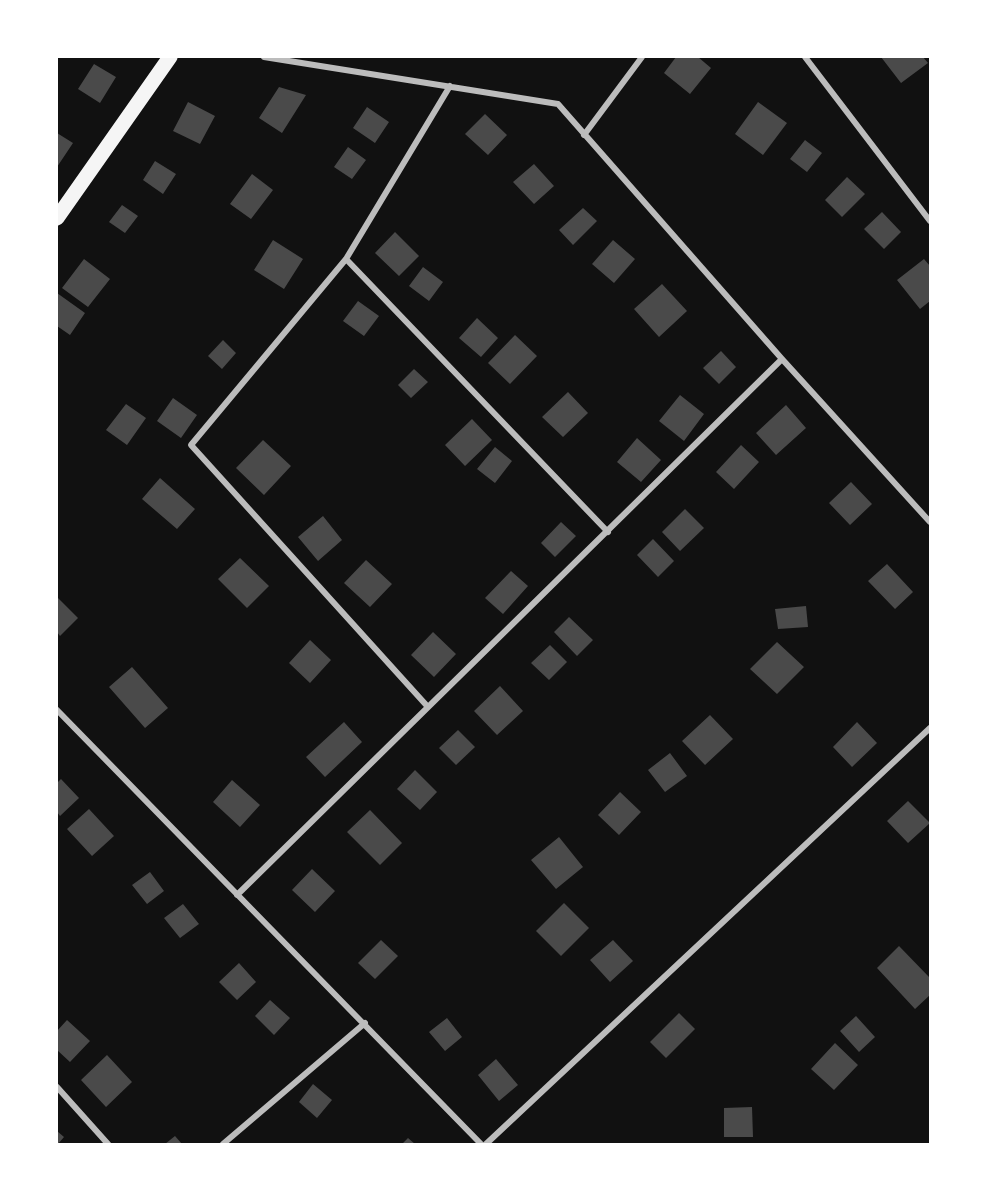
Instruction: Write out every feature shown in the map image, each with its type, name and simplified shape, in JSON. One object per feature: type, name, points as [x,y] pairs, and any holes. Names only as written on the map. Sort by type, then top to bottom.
[{"type":"main road","points":[[57,218],[171,57]]},
{"type":"street","points":[[264,57],[558,104],[782,359],[930,522]]},
{"type":"street","points":[[584,135],[642,57]]},
{"type":"street","points":[[805,57],[930,221]]},
{"type":"street","points":[[428,707],[191,445],[346,259],[450,86]]},
{"type":"street","points":[[346,259],[608,532]]},
{"type":"street","points":[[237,895],[782,359]]},
{"type":"street","points":[[57,710],[481,1144]]},
{"type":"street","points":[[486,1144],[930,728]]},
{"type":"street","points":[[224,1144],[365,1023]]},
{"type":"street","points":[[57,1087],[108,1144]]},
{"type":"building","points":[[676,57],[698,57],[711,68],[690,94],[664,73]]},
{"type":"building","points":[[881,57],[923,57],[928,63],[901,83]]},
{"type":"building","points":[[94,64],[116,77],[100,103],[78,89]]},
{"type":"building","points":[[279,87],[306,95],[282,133],[259,118]]},
{"type":"building","points":[[188,102],[215,116],[200,144],[173,131]]},
{"type":"building","points":[[758,102],[787,123],[763,155],[735,134]]},
{"type":"building","points":[[367,107],[389,122],[375,143],[353,128]]},
{"type":"building","points":[[485,114],[507,135],[488,155],[465,134]]},
{"type":"building","points":[[57,133],[73,143],[57,167]]},
{"type":"building","points":[[805,140],[822,153],[807,172],[790,159]]},
{"type":"building","points":[[348,147],[366,160],[352,179],[334,167]]},
{"type":"building","points":[[155,161],[176,174],[163,194],[143,180]]},
{"type":"building","points":[[534,164],[554,186],[534,204],[513,182]]},
{"type":"building","points":[[252,174],[273,190],[251,219],[230,204]]},
{"type":"building","points":[[847,177],[865,194],[842,217],[825,200]]},
{"type":"building","points":[[122,205],[138,216],[125,233],[109,222]]},
{"type":"building","points":[[583,208],[597,221],[573,245],[559,230]]},
{"type":"building","points":[[882,212],[901,232],[884,249],[864,229]]},
{"type":"building","points":[[395,232],[419,256],[399,276],[375,253]]},
{"type":"building","points":[[273,240],[303,259],[284,289],[254,270]]},
{"type":"building","points":[[613,240],[635,259],[614,283],[592,264]]},
{"type":"building","points":[[84,259],[110,279],[88,307],[62,288]]},
{"type":"building","points":[[924,259],[930,266],[930,301],[920,309],[897,280]]},
{"type":"building","points":[[423,267],[443,282],[429,301],[409,286]]},
{"type":"building","points":[[662,284],[687,311],[659,337],[634,309]]},
{"type":"building","points":[[57,293],[85,313],[70,335],[57,326]]},
{"type":"building","points":[[358,301],[379,316],[364,336],[343,321]]},
{"type":"building","points":[[477,318],[498,338],[481,357],[459,338]]},
{"type":"building","points":[[515,335],[537,356],[510,384],[488,363]]},
{"type":"building","points":[[223,340],[236,353],[222,369],[208,356]]},
{"type":"building","points":[[721,351],[736,367],[719,384],[703,368]]},
{"type":"building","points":[[414,369],[428,382],[411,398],[398,385]]},
{"type":"building","points":[[568,392],[588,413],[563,437],[542,417]]},
{"type":"building","points":[[680,395],[704,414],[684,441],[659,421]]},
{"type":"building","points":[[173,398],[197,415],[181,438],[157,421]]},
{"type":"building","points":[[126,404],[146,418],[127,445],[106,430]]},
{"type":"building","points":[[786,405],[806,428],[776,455],[756,433]]},
{"type":"building","points":[[472,419],[492,440],[465,466],[445,445]]},
{"type":"building","points":[[637,438],[661,460],[641,482],[617,462]]},
{"type":"building","points":[[263,440],[291,466],[264,495],[236,468]]},
{"type":"building","points":[[741,445],[759,462],[734,489],[716,472]]},
{"type":"building","points":[[495,447],[512,461],[495,483],[477,469]]},
{"type":"building","points":[[160,478],[195,509],[177,529],[142,499]]},
{"type":"building","points":[[851,482],[872,504],[850,525],[829,503]]},
{"type":"building","points":[[685,509],[704,528],[680,551],[662,532]]},
{"type":"building","points":[[323,516],[342,540],[318,561],[298,537]]},
{"type":"building","points":[[561,522],[576,536],[555,557],[541,543]]},
{"type":"building","points":[[653,539],[674,561],[658,577],[637,555]]},
{"type":"building","points":[[240,558],[269,586],[247,608],[218,579]]},
{"type":"building","points":[[366,560],[392,584],[370,607],[344,583]]},
{"type":"building","points":[[887,564],[913,592],[895,609],[868,581]]},
{"type":"building","points":[[511,571],[528,586],[503,614],[485,598]]},
{"type":"building","points":[[57,597],[78,618],[60,636],[57,632]]},
{"type":"building","points":[[806,606],[808,627],[778,629],[775,609]]},
{"type":"building","points":[[569,617],[593,640],[577,656],[554,632]]},
{"type":"building","points":[[433,632],[456,654],[434,677],[411,655]]},
{"type":"building","points":[[310,640],[331,660],[310,683],[289,663]]},
{"type":"building","points":[[777,642],[804,667],[777,694],[750,669]]},
{"type":"building","points":[[550,645],[567,662],[549,680],[531,663]]},
{"type":"building","points":[[132,667],[168,708],[145,728],[109,687]]},
{"type":"building","points":[[500,686],[523,711],[497,735],[474,711]]},
{"type":"building","points":[[710,715],[733,739],[705,765],[682,741]]},
{"type":"building","points":[[344,722],[362,742],[325,777],[306,757]]},
{"type":"building","points":[[857,722],[877,743],[852,767],[833,747]]},
{"type":"building","points":[[458,730],[475,747],[456,765],[439,748]]},
{"type":"building","points":[[670,753],[687,776],[665,792],[648,770]]},
{"type":"building","points":[[415,770],[437,792],[420,810],[397,789]]},
{"type":"building","points":[[61,779],[79,798],[60,816],[57,812],[57,783]]},
{"type":"building","points":[[232,780],[260,805],[240,827],[213,802]]},
{"type":"building","points":[[620,792],[641,812],[619,835],[598,815]]},
{"type":"building","points":[[908,801],[930,823],[908,843],[887,821]]},
{"type":"building","points":[[89,809],[114,836],[92,856],[67,829]]},
{"type":"building","points":[[370,810],[402,843],[380,865],[347,832]]},
{"type":"building","points":[[559,837],[583,867],[556,889],[531,860]]},
{"type":"building","points":[[312,869],[335,891],[315,912],[292,890]]},
{"type":"building","points":[[150,872],[164,891],[147,904],[132,885]]},
{"type":"building","points":[[564,903],[589,928],[561,956],[536,931]]},
{"type":"building","points":[[183,904],[199,924],[180,938],[164,918]]},
{"type":"building","points":[[381,940],[398,956],[375,979],[358,963]]},
{"type":"building","points":[[613,940],[633,961],[610,982],[590,960]]},
{"type":"building","points":[[899,946],[930,978],[930,995],[915,1009],[877,968]]},
{"type":"building","points":[[239,963],[256,982],[237,1000],[219,982]]},
{"type":"building","points":[[270,1000],[290,1018],[274,1035],[255,1016]]},
{"type":"building","points":[[679,1013],[695,1029],[666,1058],[650,1042]]},
{"type":"building","points":[[856,1016],[875,1037],[859,1052],[840,1031]]},
{"type":"building","points":[[447,1018],[462,1037],[445,1051],[429,1032]]},
{"type":"building","points":[[67,1020],[90,1041],[70,1062],[57,1050],[57,1031]]},
{"type":"building","points":[[835,1043],[858,1065],[834,1090],[811,1069]]},
{"type":"building","points":[[107,1055],[132,1082],[106,1107],[81,1080]]},
{"type":"building","points":[[496,1059],[518,1085],[499,1101],[478,1075]]},
{"type":"building","points":[[313,1084],[332,1100],[317,1118],[299,1102]]},
{"type":"building","points":[[752,1107],[753,1137],[724,1137],[724,1108]]},
{"type":"building","points":[[57,1131],[64,1137],[58,1144],[57,1144]]},
{"type":"building","points":[[175,1136],[182,1144],[165,1144]]},
{"type":"building","points":[[408,1138],[415,1144],[402,1144]]}]
